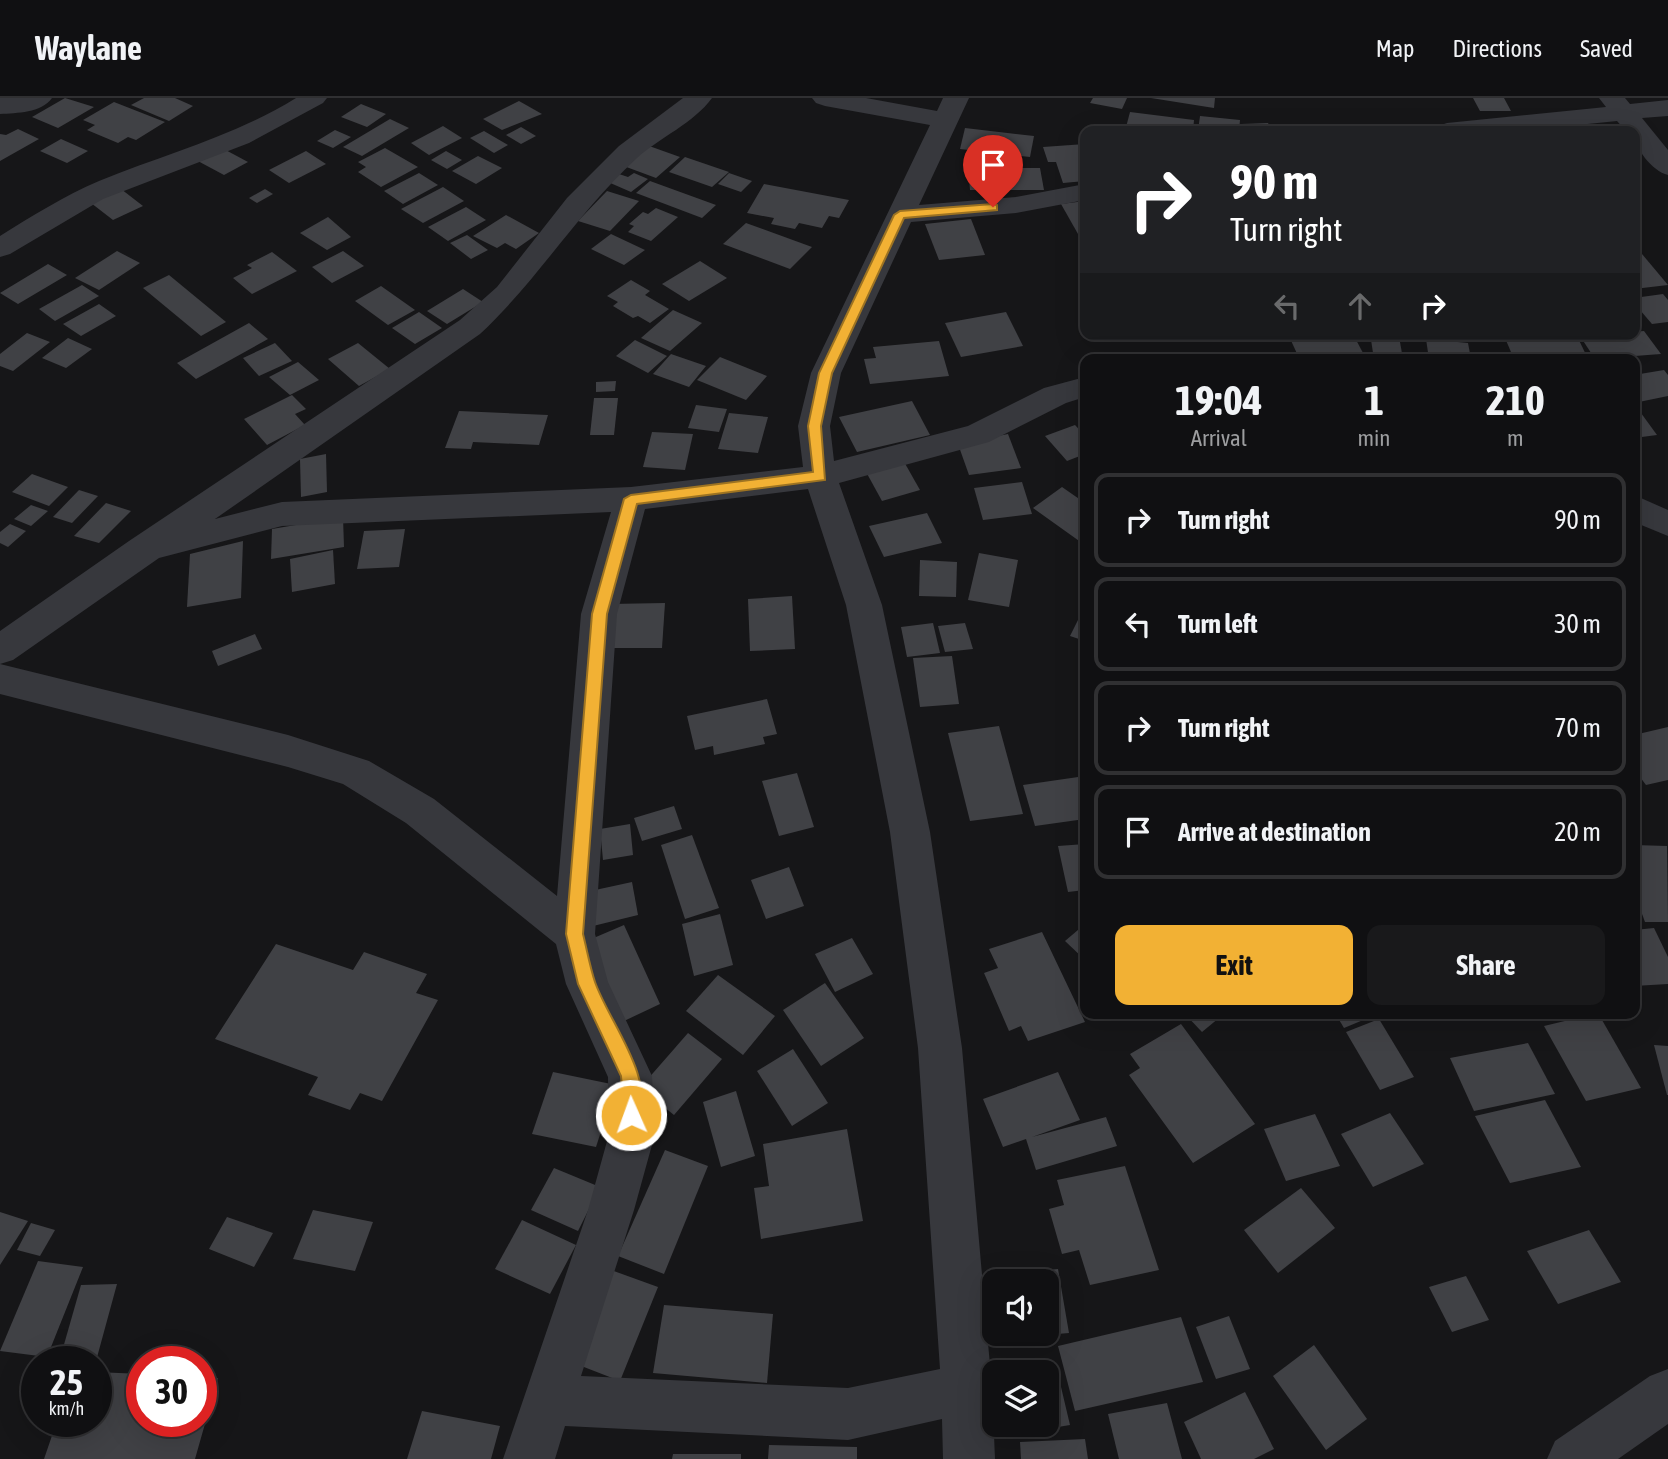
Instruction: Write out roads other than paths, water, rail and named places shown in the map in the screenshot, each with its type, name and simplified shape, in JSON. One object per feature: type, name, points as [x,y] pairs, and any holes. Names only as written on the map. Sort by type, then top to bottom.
[{"type":"street","points":[[0,106],[22,104],[39,98]]},
{"type":"street","points":[[0,248],[62,209],[105,188],[260,129],[289,115],[314,98]]},
{"type":"street","points":[[0,650],[141,550],[345,415],[470,327],[507,293],[577,204],[628,152],[699,98]]},
{"type":"street","points":[[825,98],[950,109],[826,373],[814,426],[820,476],[864,605],[886,702],[910,832],[940,1048],[967,1388],[969,1459]]},
{"type":"street","points":[[1481,126],[1618,106],[1668,108]]},
{"type":"street","points":[[1618,106],[1634,126]]},
{"type":"street","points":[[1640,133],[1668,167]]},
{"type":"street","points":[[900,215],[1016,205],[1080,193]]},
{"type":"street","points":[[141,550],[282,514],[631,499],[820,476],[978,435],[1055,395],[1080,388]]},
{"type":"street","points":[[529,1459],[611,1210],[632,1134],[630,1076],[587,984],[574,934],[599,614],[631,499]]},
{"type":"street","points":[[1640,510],[1668,524]]},
{"type":"street","points":[[0,679],[288,751],[355,772],[420,811],[574,934]]},
{"type":"street","points":[[547,1400],[848,1414],[967,1388]]},
{"type":"street","points":[[1573,1459],[1661,1411]]}]
